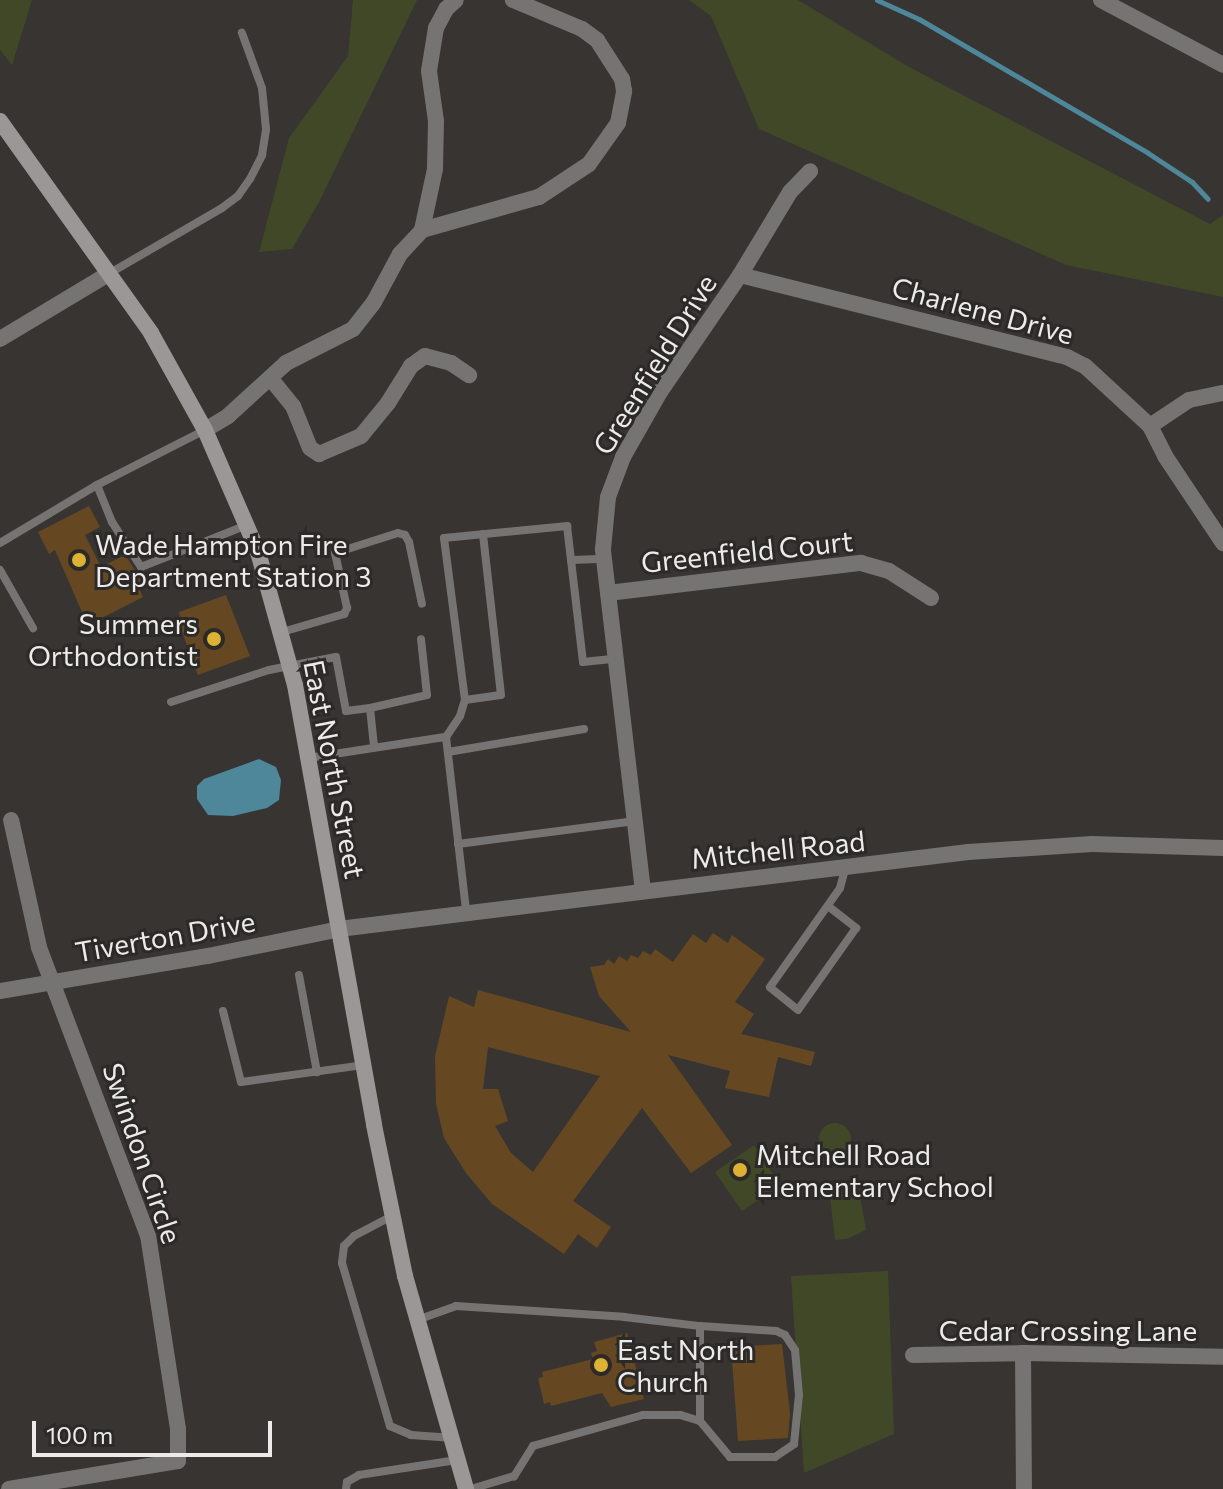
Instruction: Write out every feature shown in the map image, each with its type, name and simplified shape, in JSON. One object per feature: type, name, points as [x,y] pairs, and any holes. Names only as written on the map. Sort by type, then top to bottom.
[{"type":"main road","name":"East North Street","points":[[0,121],[151,333],[205,430],[247,525],[290,665],[392,1216],[417,1320],[450,1438],[468,1489]]},
{"type":"street","points":[[205,430],[228,416],[304,351],[353,329],[374,302],[400,254],[422,230],[435,169],[436,121],[429,71],[436,28],[446,9],[456,0]]},
{"type":"street","points":[[422,230],[539,197],[589,164],[618,123],[624,91],[622,79],[597,40],[582,29],[513,0]]},
{"type":"street","points":[[1101,0],[1223,65]]},
{"type":"street","name":"Greenfield Drive","points":[[643,891],[608,593],[605,559],[608,497],[623,457],[660,392],[740,275],[790,192],[810,171]]},
{"type":"street","points":[[0,339],[110,273]]},
{"type":"street","name":"Charlene Drive","points":[[740,275],[1067,357],[1105,381],[1150,426],[1165,456],[1223,543]]},
{"type":"street","points":[[271,379],[293,406],[310,448],[319,454],[361,436],[388,403],[411,366],[425,356],[451,363],[469,375]]},
{"type":"street","points":[[1150,426],[1189,400],[1223,393]]},
{"type":"street","name":"Greenfield Court","points":[[608,593],[861,563],[889,571],[931,598]]},
{"type":"street","points":[[11,820],[39,947],[51,982]]},
{"type":"street","name":"Mitchell Road","points":[[339,929],[466,911],[845,869],[968,852],[1078,844],[1223,848]]},
{"type":"street","name":"Tiverton Drive","points":[[0,991],[339,929]]},
{"type":"street","name":"Swindon Circle","points":[[9,1489],[178,1461],[176,1414],[148,1236],[51,982]]},
{"type":"street","points":[[1023,1353],[1024,1489]]},
{"type":"street","name":"Cedar Crossing Lane","points":[[913,1355],[1023,1353],[1223,1357]]},
{"type":"lane","points":[[110,273],[222,208],[238,196],[250,179],[262,155],[266,129],[262,88],[242,33]]},
{"type":"lane","points":[[0,543],[97,485],[205,430]]},
{"type":"lane","points":[[97,485],[112,522],[141,567],[201,540],[247,525]]},
{"type":"lane","points":[[466,911],[446,737],[460,716],[465,700],[444,538],[567,526],[583,662],[614,659]]},
{"type":"lane","points":[[282,632],[344,614],[347,608],[335,553],[398,533],[405,535],[409,542],[422,604]]},
{"type":"lane","points":[[465,700],[501,695],[483,534]]},
{"type":"lane","points":[[571,560],[605,559]]},
{"type":"lane","points":[[0,570],[33,628]]},
{"type":"lane","points":[[171,702],[290,665],[336,657],[346,711],[427,695],[421,639]]},
{"type":"lane","points":[[370,708],[374,745]]},
{"type":"lane","points":[[448,752],[584,729]]},
{"type":"lane","points":[[308,758],[374,745],[446,737]]},
{"type":"lane","points":[[458,844],[634,821]]},
{"type":"lane","points":[[828,906],[856,928],[798,1010],[770,987],[840,888],[845,869]]},
{"type":"lane","points":[[299,975],[317,1072]]},
{"type":"lane","points":[[223,1011],[241,1082],[363,1065]]},
{"type":"lane","points":[[392,1216],[370,1226],[344,1246],[342,1263],[390,1426],[411,1435],[450,1438]]},
{"type":"lane","points":[[417,1320],[456,1306],[624,1317],[776,1331],[785,1335],[795,1350],[799,1395],[794,1444],[775,1457],[730,1457],[700,1421],[680,1415],[643,1415],[533,1446],[514,1476],[468,1489]]},
{"type":"lane","points":[[700,1326],[700,1421]]},
{"type":"lane","points":[[346,1489],[347,1482],[359,1475],[457,1460]]},
{"type":"green space","points":[[0,0],[32,0],[12,65],[0,50]]},
{"type":"green space","points":[[353,0],[417,0],[319,202],[292,249],[259,252],[289,138],[348,56]]},
{"type":"green space","points":[[689,0],[798,0],[909,67],[1210,224],[1223,215],[1223,297],[1066,265],[759,129],[711,16]]},
{"type":"green space","points":[[835,1123],[846,1128],[851,1139],[846,1150],[835,1155],[824,1150],[819,1139],[824,1128]]},
{"type":"green space","points":[[754,1145],[780,1185],[742,1211],[715,1172]]},
{"type":"green space","points":[[842,1190],[860,1195],[866,1230],[847,1239],[835,1240],[830,1196]]},
{"type":"green space","points":[[888,1271],[894,1434],[804,1473],[791,1276]]},
{"type":"water","points":[[259,759],[276,767],[281,780],[279,800],[267,808],[233,816],[208,815],[197,799],[197,786],[204,779]]},
{"type":"building","name":"Wade Hampton Fire Department Station 3","points":[[89,506],[100,527],[85,535],[101,567],[125,555],[146,587],[140,590],[143,597],[94,622],[91,616],[85,619],[55,550],[49,554],[38,532]]},
{"type":"building","name":"Summers Orthodontist","points":[[226,595],[250,656],[198,675],[178,621],[181,620],[179,612]]},
{"type":"building","points":[[713,933],[728,943],[732,935],[765,959],[735,1002],[754,1014],[741,1034],[815,1052],[811,1066],[778,1057],[769,1097],[725,1088],[730,1071],[668,1055],[732,1145],[691,1173],[642,1108],[573,1201],[611,1227],[597,1248],[578,1234],[564,1254],[492,1204],[466,1173],[444,1138],[436,1104],[435,1056],[449,996],[474,1007],[478,990],[631,1032],[599,996],[590,967],[604,965],[608,959],[614,964],[619,956],[627,961],[631,955],[638,958],[643,951],[651,955],[655,949],[673,962],[693,934],[706,943]],"holes":[[[488,1047],[600,1076],[533,1172],[511,1153],[495,1126],[508,1121],[498,1089],[483,1089]]]},
{"type":"building","name":"East North Church","points":[[627,1333],[644,1399],[611,1407],[602,1393],[551,1406],[550,1402],[544,1404],[538,1378],[543,1377],[542,1372],[593,1359],[591,1353],[597,1351],[594,1342]]},
{"type":"building","points":[[782,1344],[790,1413],[788,1438],[738,1441],[731,1347]]},
{"type":"waterway","points":[[877,0],[919,19],[1148,153],[1192,182],[1208,199]]},
{"type":"place","name":"Wade Hampton Fire Department Station 3","points":[[79,560]]},
{"type":"place","name":"Summers Orthodontist","points":[[214,639]]},
{"type":"place","name":"Mitchell Road Elementary School","points":[[740,1170]]},
{"type":"place","name":"East North Church","points":[[601,1365]]}]
